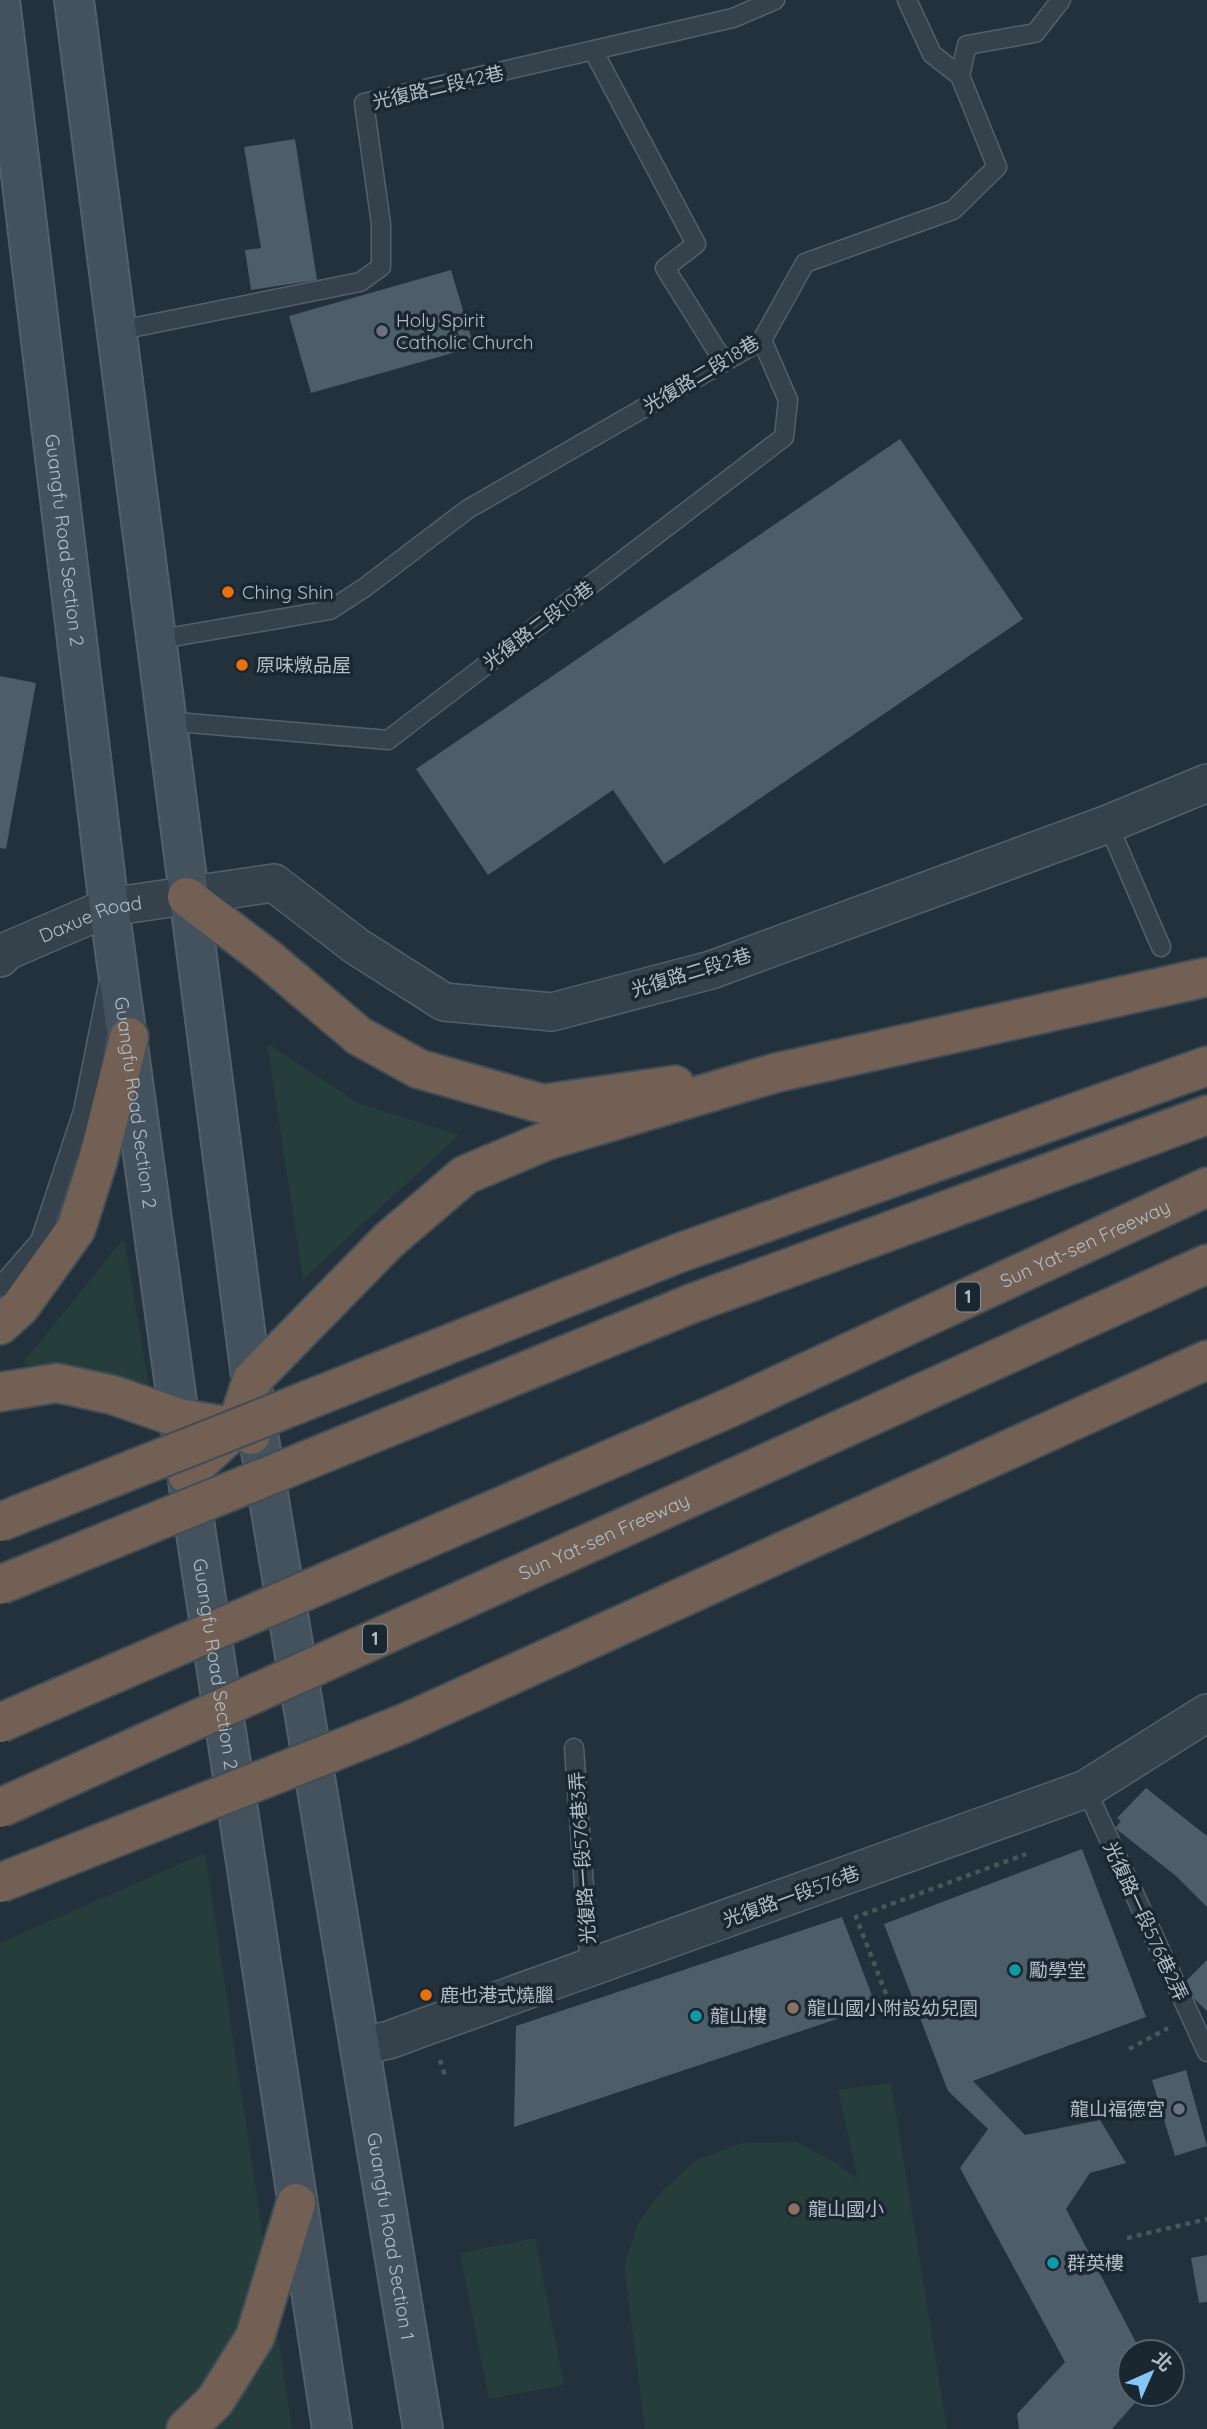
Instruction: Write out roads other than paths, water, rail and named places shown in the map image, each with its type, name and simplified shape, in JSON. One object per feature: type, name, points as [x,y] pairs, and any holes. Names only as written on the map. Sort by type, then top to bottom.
[{"type":"highway","points":[[187,897],[267,958],[359,1036],[419,1069],[543,1104],[775,1073]]},
{"type":"highway","points":[[252,1380],[389,1240],[465,1175],[548,1140],[775,1073],[1207,977]]},
{"type":"highway","points":[[0,1325],[20,1307],[76,1229],[98,1160],[129,1037]]},
{"type":"highway","points":[[0,1522],[679,1253],[1207,1066]]},
{"type":"highway","points":[[0,1585],[693,1303],[1207,1115]]},
{"type":"highway","name":"Sun Yat-sen Freeway","points":[[0,1723],[729,1408],[1207,1187]]},
{"type":"highway","name":"Sun Yat-sen Freeway","points":[[0,1808],[1207,1264]]},
{"type":"highway","points":[[0,1883],[403,1724],[1207,1360]]},
{"type":"highway","points":[[0,1392],[57,1383],[113,1395],[179,1418],[248,1434]]},
{"type":"highway","points":[[187,1474],[248,1434]]},
{"type":"highway","points":[[186,2429],[215,2401],[255,2337],[296,2203]]},
{"type":"main road","name":"Guangfu Road Section 2","points":[[0,0],[109,907],[187,1474],[296,2203]]},
{"type":"main road","points":[[74,0],[187,897],[252,1380],[248,1434],[360,2046]]},
{"type":"main road","name":"Guangfu Road Section 1","points":[[360,2046],[423,2429]]},
{"type":"main road","points":[[296,2203],[332,2429]]},
{"type":"street","name":"光復路二段2巷","points":[[187,897],[274,883],[356,946],[444,1002],[552,1012],[711,970],[1108,824],[1207,783]]},
{"type":"street","name":"Daxue Road","points":[[0,958],[7,951],[109,907],[187,897]]},
{"type":"street","name":"光復路一段576巷","points":[[360,2046],[389,2040],[1086,1789],[1207,1714]]},
{"type":"lane","name":"光復路二段42巷","points":[[116,331],[360,282],[381,267],[381,224],[364,103],[733,18],[775,0]]},
{"type":"lane","points":[[907,0],[932,54],[960,76],[967,45],[1035,33],[1061,0]]},
{"type":"lane","points":[[594,52],[696,244],[664,268],[724,362]]},
{"type":"lane","name":"光復路二段18巷","points":[[155,640],[330,610],[468,509],[762,340],[805,263],[953,210],[997,167],[960,76]]},
{"type":"lane","name":"光復路二段10巷","points":[[165,721],[388,740],[784,437],[788,400],[762,340]]},
{"type":"lane","points":[[1108,824],[1161,947]]},
{"type":"lane","points":[[0,1287],[40,1241],[83,1111],[116,949]]},
{"type":"lane","name":"光復路一段576巷3弄","points":[[574,1748],[590,1968]]},
{"type":"lane","name":"光復路一段576巷2弄","points":[[1086,1789],[1207,2052]]},
{"type":"place","name":"Holy Spirit Catholic Church","points":[[382,331]]},
{"type":"place","name":"Ching Shin","points":[[228,592]]},
{"type":"place","name":"原味燉品屋","points":[[242,665]]},
{"type":"place","name":"勵學堂","points":[[1015,1970]]},
{"type":"place","name":"鹿也港式燒臘","points":[[426,1995]]},
{"type":"place","name":"龍山國小附設幼兒園","points":[[793,2008]]},
{"type":"place","name":"龍山樓","points":[[696,2016]]},
{"type":"place","name":"龍山福德宮","points":[[1179,2109]]},
{"type":"place","name":"龍山國小","points":[[794,2209]]},
{"type":"place","name":"群英樓","points":[[1053,2263]]}]
